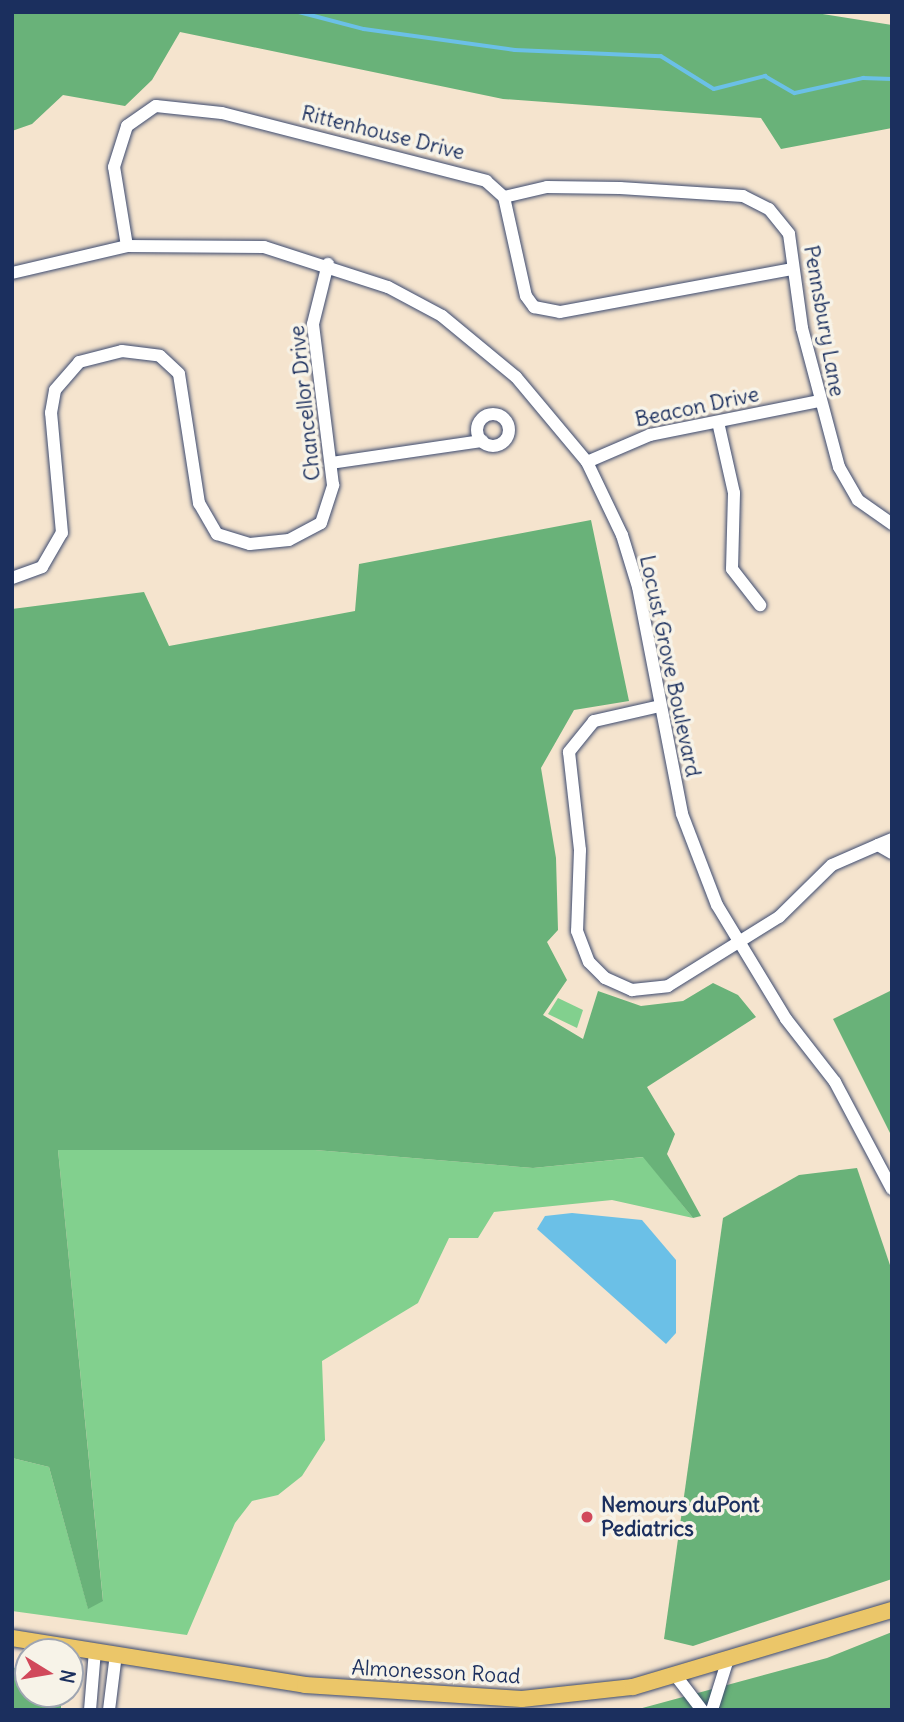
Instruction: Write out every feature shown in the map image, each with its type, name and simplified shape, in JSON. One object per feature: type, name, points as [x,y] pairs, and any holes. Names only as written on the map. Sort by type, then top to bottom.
[{"type":"main road","name":"Almonesson Road","points":[[12,1638],[305,1685],[474,1700],[591,1695],[727,1662],[892,1610]]},
{"type":"street","name":"Rittenhouse Drive","points":[[127,246],[114,167],[127,126],[156,106],[222,113],[434,163],[486,181],[504,197]]},
{"type":"street","name":"Pennsbury Lane","points":[[504,197],[547,187],[743,196],[769,209],[789,234],[791,269],[818,401],[839,467],[858,500],[892,524]]},
{"type":"street","points":[[504,197],[526,296],[534,307],[560,312],[791,269]]},
{"type":"street","name":"Locust Grove Boulevard","points":[[12,273],[127,246],[264,247],[328,264],[388,287],[481,344],[587,462],[632,568],[682,814],[738,946],[835,1082],[892,1189]]},
{"type":"street","name":"Chancellor Drive","points":[[12,578],[42,566],[60,542],[50,408],[59,381],[83,360],[139,350],[173,366],[187,395],[199,503],[218,534],[235,542],[289,540],[314,530],[331,507],[331,463],[313,324],[328,264]]},
{"type":"street","name":"Beacon Drive","points":[[587,462],[619,444],[818,401]]},
{"type":"street","points":[[718,422],[734,493],[732,569],[760,605]]},
{"type":"street","points":[[331,463],[482,441]]},
{"type":"street","points":[[660,706],[594,721],[569,752],[580,850],[580,942],[604,978],[639,991],[668,986],[738,946],[779,918],[826,869],[892,839]]},
{"type":"street","points":[[878,845],[892,853]]},
{"type":"street","points":[[90,1710],[95,1651]]},
{"type":"street","points":[[109,1710],[116,1654]]},
{"type":"street","points":[[712,1710],[727,1662]]},
{"type":"street","points":[[676,1676],[702,1710]]},
{"type":"green space","points":[[12,12],[810,12],[892,25],[892,128],[781,149],[761,118],[503,99],[180,32],[152,80],[125,106],[63,95],[32,124],[12,131]]},
{"type":"green space","points":[[591,520],[629,701],[574,710],[541,768],[556,858],[558,930],[547,942],[567,980],[543,1015],[583,1039],[598,991],[641,1006],[683,1001],[713,983],[738,995],[756,1017],[647,1087],[675,1134],[667,1154],[701,1216],[693,1218],[643,1157],[533,1168],[315,1150],[58,1150],[103,1601],[88,1609],[49,1467],[12,1458],[12,609],[144,592],[169,646],[355,611],[359,564]]},
{"type":"green space","points":[[892,990],[892,1137],[833,1019]]},
{"type":"green space","points":[[558,998],[583,1010],[577,1028],[548,1014]]},
{"type":"green space","points":[[58,1150],[315,1150],[533,1168],[644,1157],[693,1218],[612,1200],[494,1212],[478,1238],[449,1238],[418,1303],[322,1361],[325,1440],[302,1476],[278,1495],[252,1501],[235,1523],[187,1635],[12,1611],[12,1458],[49,1467],[88,1608],[103,1600]]},
{"type":"green space","points":[[857,1168],[892,1271],[892,1579],[693,1646],[664,1639],[723,1218],[799,1175]]},
{"type":"green space","points":[[892,1632],[892,1710],[635,1710],[827,1658]]},
{"type":"green space","points":[[12,1667],[14,1708],[61,1708],[61,1710],[12,1710]]},
{"type":"water","points":[[572,1213],[642,1220],[676,1260],[676,1333],[666,1344],[537,1229],[545,1216]]},
{"type":"waterway","points":[[299,12],[364,29],[515,50],[661,56],[714,89],[765,76],[795,93],[863,78],[892,79]]},
{"type":"place","name":"Nemours duPont Pediatrics","points":[[587,1517]]}]
